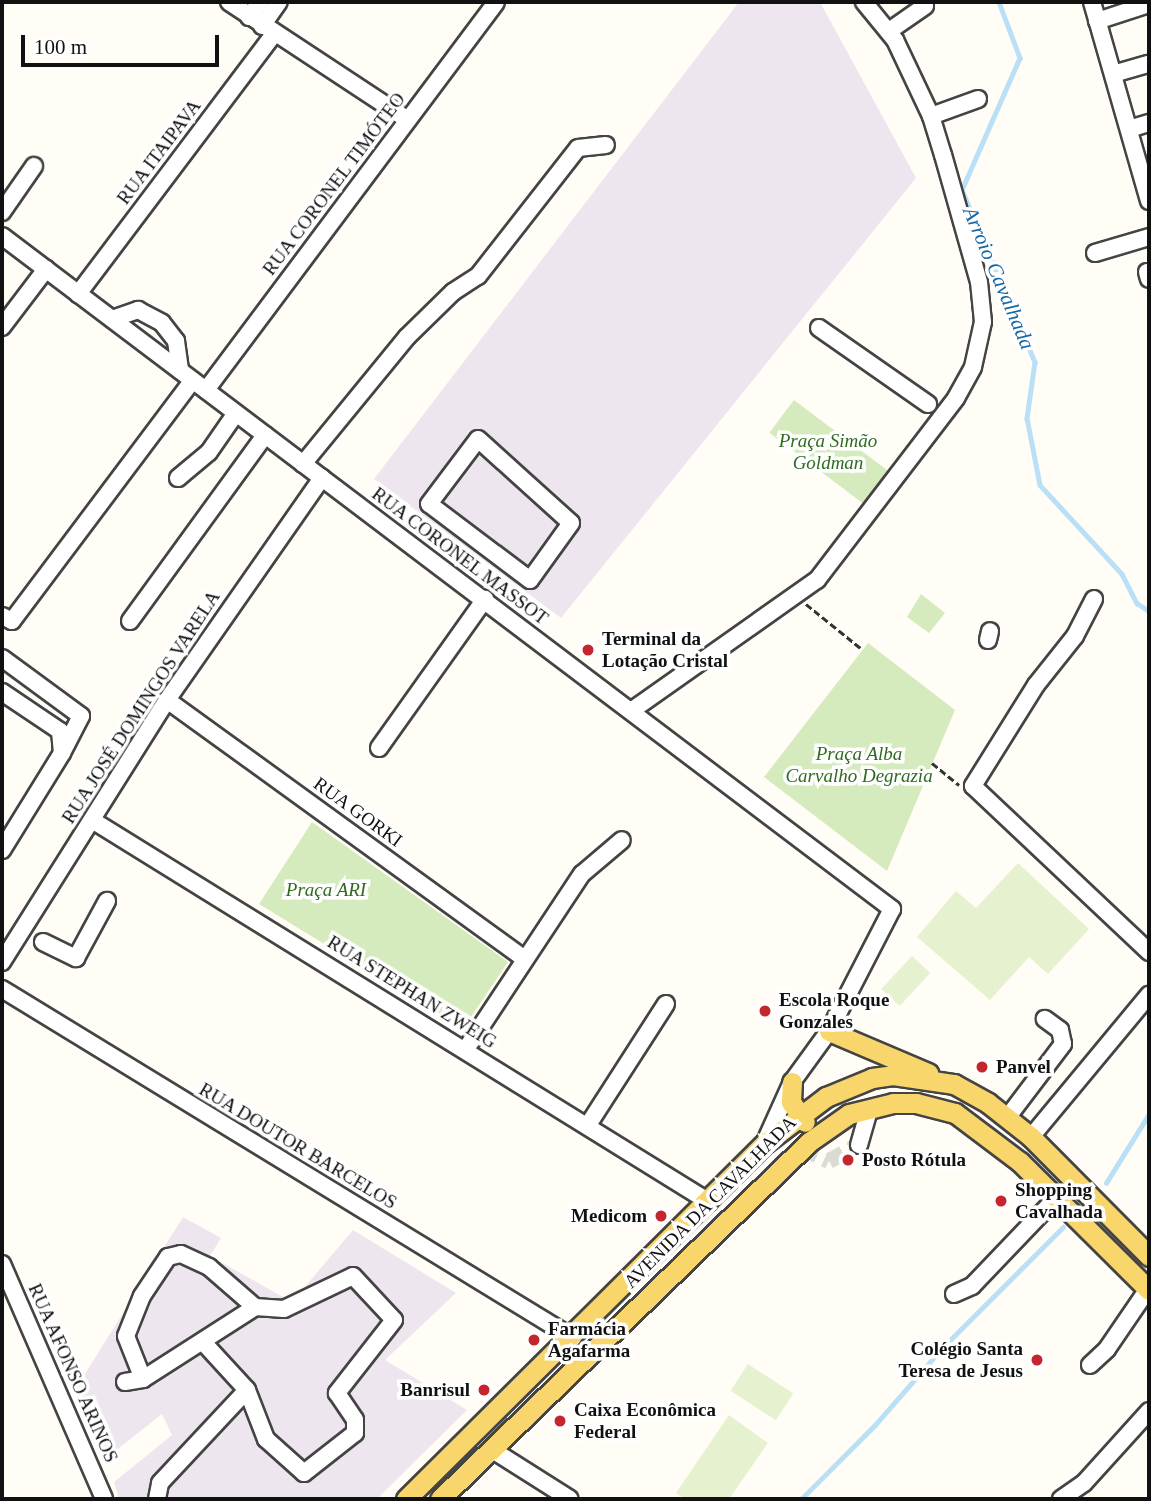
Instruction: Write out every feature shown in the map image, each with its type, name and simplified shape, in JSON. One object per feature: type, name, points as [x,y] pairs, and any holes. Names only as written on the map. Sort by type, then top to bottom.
[{"type":"main road","points":[[829,1031],[954,1084]]},
{"type":"main road","name":"AVENIDA DA CAVALHADA","points":[[406,1499],[573,1338],[764,1144],[798,1115],[826,1097],[872,1078],[893,1075],[954,1084],[1007,1118],[1031,1137],[1149,1256]]},
{"type":"main road","points":[[792,1082],[791,1102],[798,1115],[816,1135]]},
{"type":"main road","name":"AVENIDA DA CAVALHADA","points":[[440,1499],[816,1135],[843,1117],[869,1109],[916,1103],[956,1113],[991,1137],[1149,1289]]},
{"type":"main road","points":[[956,1113],[1012,1141],[1031,1137]]},
{"type":"main road","points":[[546,1394],[575,1352],[573,1338]]},
{"type":"street","points":[[229,2],[261,26],[408,120]]},
{"type":"street","points":[[260,2],[261,26]]},
{"type":"street","points":[[261,26],[279,2]]},
{"type":"street","name":"RUA CORONEL TIMÓTEO","points":[[2,616],[12,621],[193,380],[408,120],[496,2]]},
{"type":"street","points":[[631,711],[798,597],[817,580],[935,409],[956,398],[973,367],[983,322],[979,282],[931,116],[889,31],[864,2]]},
{"type":"street","points":[[1091,2],[1129,129],[1143,153],[1149,201]]},
{"type":"street","points":[[1097,21],[1149,4]]},
{"type":"street","points":[[889,31],[925,6]]},
{"type":"street","name":"RUA ITAIPAVA","points":[[78,294],[261,26]]},
{"type":"street","points":[[1113,74],[1149,64]]},
{"type":"street","points":[[931,116],[978,99]]},
{"type":"street","points":[[1129,129],[1149,123]]},
{"type":"street","points":[[303,464],[407,337],[453,292],[478,276],[578,148],[606,145]]},
{"type":"street","points":[[2,212],[34,166]]},
{"type":"street","name":"RUA CORONEL MASSOT","points":[[2,236],[892,909],[829,1031]]},
{"type":"street","points":[[1095,253],[1149,237]]},
{"type":"street","points":[[2,327],[46,269]]},
{"type":"street","points":[[112,319],[138,310],[162,323],[176,341],[193,380]]},
{"type":"street","points":[[819,328],[935,409]]},
{"type":"street","points":[[178,478],[209,452],[236,413]]},
{"type":"street","points":[[130,621],[265,435]]},
{"type":"street","points":[[478,439],[571,523],[530,580],[429,504],[478,439]]},
{"type":"street","name":"RUA JOSÉ DOMINGOS VARELA","points":[[2,962],[33,936],[92,820],[167,700],[322,478]]},
{"type":"street","points":[[379,748],[485,599]]},
{"type":"street","points":[[1094,599],[1075,636],[1036,685],[973,786],[1149,952]]},
{"type":"street","points":[[2,658],[81,716],[62,753],[2,850]]},
{"type":"street","points":[[2,692],[60,731],[62,753]]},
{"type":"street","name":"RUA GORKI","points":[[167,700],[525,959]]},
{"type":"street","name":"RUA STEPHAN ZWEIG","points":[[92,820],[466,1049],[709,1202]]},
{"type":"street","points":[[466,1049],[582,874],[622,840]]},
{"type":"street","points":[[33,936],[76,958],[107,901]]},
{"type":"street","name":"RUA DOUTOR BARCELOS","points":[[2,989],[573,1338]]},
{"type":"street","points":[[1031,1137],[1149,995]]},
{"type":"street","points":[[588,1125],[666,1004]]},
{"type":"street","points":[[1007,1118],[1063,1044],[1059,1030],[1045,1019]]},
{"type":"street","points":[[764,1144],[792,1082],[829,1031]]},
{"type":"street","points":[[859,1145],[869,1109]]},
{"type":"street","points":[[954,1294],[972,1286],[1055,1199]]},
{"type":"street","points":[[143,1379],[127,1336],[142,1296],[168,1257],[181,1255],[209,1267],[255,1307],[284,1309],[353,1276],[394,1321],[337,1393],[355,1420],[355,1433],[304,1473],[258,1428],[247,1390],[204,1343]]},
{"type":"street","name":"RUA AFONSO ARINOS","points":[[2,1264],[104,1499]]},
{"type":"street","points":[[1090,1366],[1107,1349],[1149,1289]]},
{"type":"street","points":[[125,1382],[143,1379],[204,1343],[255,1307]]},
{"type":"street","points":[[157,1499],[160,1483],[247,1390]]},
{"type":"street","points":[[1061,1499],[1084,1483],[1149,1411]]},
{"type":"street","points":[[491,1450],[570,1499]]},
{"type":"path","points":[[798,597],[863,650]]},
{"type":"path","points":[[932,763],[967,791],[973,786]]},
{"type":"shaded area","points":[[739,2],[820,2],[916,178],[561,618],[374,479]]},
{"type":"shaded area","points":[[183,1217],[221,1238],[210,1256],[292,1302],[353,1230],[456,1293],[385,1360],[467,1410],[377,1499],[119,1499],[114,1482],[172,1435],[162,1414],[104,1460],[75,1390]]},
{"type":"green space","name":"Praça Simão Goldman","points":[[794,400],[888,471],[864,504],[769,433]]},
{"type":"green space","points":[[921,594],[945,613],[929,633],[907,617]]},
{"type":"green space","name":"Praça Alba Carvalho Degrazia","points":[[868,643],[955,710],[887,871],[764,777]]},
{"type":"green space","name":"Praça ARI","points":[[312,822],[508,962],[463,1029],[259,904]]},
{"type":"green space","points":[[1018,863],[1089,929],[1048,974],[1029,957],[990,1000],[917,937],[956,891],[976,908]]},
{"type":"green space","points":[[912,956],[930,973],[900,1006],[881,989]]},
{"type":"green space","points":[[748,1364],[793,1393],[776,1420],[731,1391]]},
{"type":"green space","points":[[729,1415],[768,1443],[729,1499],[685,1499],[676,1493]]},
{"type":"waterway","name":"Arroio Cavalhada","points":[[999,2],[1020,58],[962,190],[1035,362],[1027,418],[1040,485],[1122,574],[1137,603],[1149,611]]},
{"type":"waterway","name":"Arroio Cavalhada","points":[[1106,1183],[1149,1114]]},
{"type":"waterway","name":"Arroio Cavalhada","points":[[801,1499],[875,1425],[942,1348],[1063,1227]]},
{"type":"tunnel","points":[[803,1148],[829,1161],[859,1145]]},
{"type":"place","name":"Terminal da Lotação Cristal","points":[[588,650]]},
{"type":"place","name":"Escola Roque Gonzales","points":[[765,1011]]},
{"type":"place","name":"Panvel","points":[[982,1067]]},
{"type":"place","name":"Posto Rótula","points":[[848,1160]]},
{"type":"place","name":"Shopping Cavalhada","points":[[1001,1201]]},
{"type":"place","name":"Medicom","points":[[661,1216]]},
{"type":"place","name":"Farmácia Agafarma","points":[[534,1340]]},
{"type":"place","name":"Colégio Santa Teresa de Jesus","points":[[1037,1360]]},
{"type":"place","name":"Banrisul","points":[[484,1390]]},
{"type":"place","name":"Caixa Econômica Federal","points":[[560,1421]]}]
